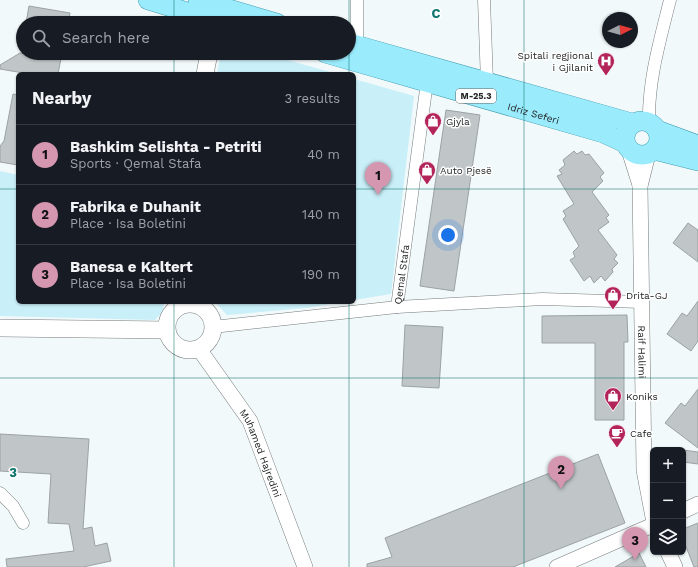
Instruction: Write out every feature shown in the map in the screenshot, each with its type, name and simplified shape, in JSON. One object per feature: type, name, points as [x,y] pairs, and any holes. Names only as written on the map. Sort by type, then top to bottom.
[{"type":"main road","points":[[148,0],[199,16]]},
{"type":"main road","points":[[198,0],[253,16]]},
{"type":"main road","name":"Idriz Seferi","points":[[356,45],[644,124]]},
{"type":"main road","points":[[206,72],[208,60]]},
{"type":"main road","name":"Idriz Seferi","points":[[350,60],[602,133],[627,146]]},
{"type":"main road","points":[[627,146],[625,133],[644,124],[659,141],[651,152]]},
{"type":"main road","name":"M-25.3","points":[[644,124],[698,145]]},
{"type":"main road","name":"M-25.3","points":[[627,146],[636,154],[651,152],[698,161]]},
{"type":"main road","points":[[181,304],[194,305],[205,310],[210,315],[213,327],[210,340],[199,349],[185,350],[173,343],[167,330],[171,316],[181,304]]},
{"type":"main road","points":[[0,328],[167,330]]},
{"type":"street","points":[[356,16],[357,0]]},
{"type":"street","points":[[484,0],[487,82]]},
{"type":"street","points":[[644,124],[659,42],[670,0]]},
{"type":"street","name":"Qemal Stafa","points":[[213,327],[397,308],[427,82]]},
{"type":"street","name":"Raif Halimi","points":[[627,146],[640,186],[644,470],[650,501]]},
{"type":"street","name":"Raif Halimi","points":[[640,186],[651,152]]},
{"type":"street","points":[[397,308],[542,299],[642,302]]},
{"type":"street","name":"Muhamed Hajredini","points":[[199,349],[250,420],[305,567]]},
{"type":"street","points":[[0,493],[13,506],[23,523]]},
{"type":"street","points":[[686,510],[698,504]]},
{"type":"street","points":[[557,567],[650,526]]},
{"type":"street","points":[[669,555],[675,567]]},
{"type":"shaded area","points":[[220,60],[288,60],[330,72],[217,72]]},
{"type":"shaded area","points":[[356,80],[414,96],[391,294],[356,300]]},
{"type":"shaded area","points":[[0,171],[16,175],[16,304],[164,304],[163,311],[155,320],[0,316]]},
{"type":"shaded area","points":[[217,304],[331,304],[306,308],[227,315]]},
{"type":"building","points":[[29,6],[70,13],[69,16],[27,16]]},
{"type":"building","points":[[16,55],[16,60],[61,60],[58,72],[17,72],[0,69],[0,65]]},
{"type":"building","points":[[13,94],[16,95],[16,165],[0,162],[0,146],[4,141]]},
{"type":"building","points":[[446,110],[480,115],[454,291],[420,286]]},
{"type":"building","points":[[574,151],[577,154],[582,151],[585,155],[589,154],[604,173],[600,177],[603,181],[592,192],[609,215],[606,218],[609,222],[598,230],[617,255],[614,259],[618,263],[612,269],[613,272],[605,281],[601,276],[594,283],[590,276],[584,281],[570,260],[575,257],[573,252],[579,246],[563,219],[566,216],[563,211],[574,204],[557,176],[562,174],[559,170],[565,165],[563,160]]},
{"type":"building","points":[[688,223],[698,230],[698,262],[673,243]]},
{"type":"building","points":[[698,301],[698,341],[691,351],[667,334],[682,313],[687,316]]},
{"type":"building","points":[[627,315],[628,342],[624,342],[624,420],[595,420],[595,343],[542,343],[542,316]]},
{"type":"building","points":[[405,325],[443,327],[439,388],[402,386]]},
{"type":"building","points":[[698,389],[698,448],[665,423],[681,403],[685,406]]},
{"type":"building","points":[[0,434],[89,439],[83,529],[92,527],[95,546],[107,543],[111,561],[83,567],[7,567],[6,559],[74,551],[69,524],[48,523],[51,474],[0,471]]},
{"type":"building","points":[[686,450],[698,452],[698,464],[686,462]]},
{"type":"building","points":[[598,454],[625,523],[513,567],[367,567],[367,564],[392,557],[385,538]]},
{"type":"building","points":[[698,523],[698,567],[694,567],[686,547],[686,528]]},
{"type":"building","points":[[639,553],[646,567],[615,567]]},
{"type":"place","name":"Spitali regjional i Gjilanit","points":[[606,76]]},
{"type":"place","name":"Gjyla","points":[[433,136]]},
{"type":"place","name":"Auto Pjesë","points":[[427,185]]},
{"type":"place","name":"Bashkim Selishta - Petriti","points":[[378,195]]},
{"type":"place","name":"Drita-GJ","points":[[613,310]]},
{"type":"place","name":"Koniks","points":[[613,411]]},
{"type":"place","name":"Cafe","points":[[617,448]]},
{"type":"place","name":"Fabrika e Duhanit","points":[[561,489]]},
{"type":"place","name":"Banesa e Kaltert","points":[[635,560]]}]
